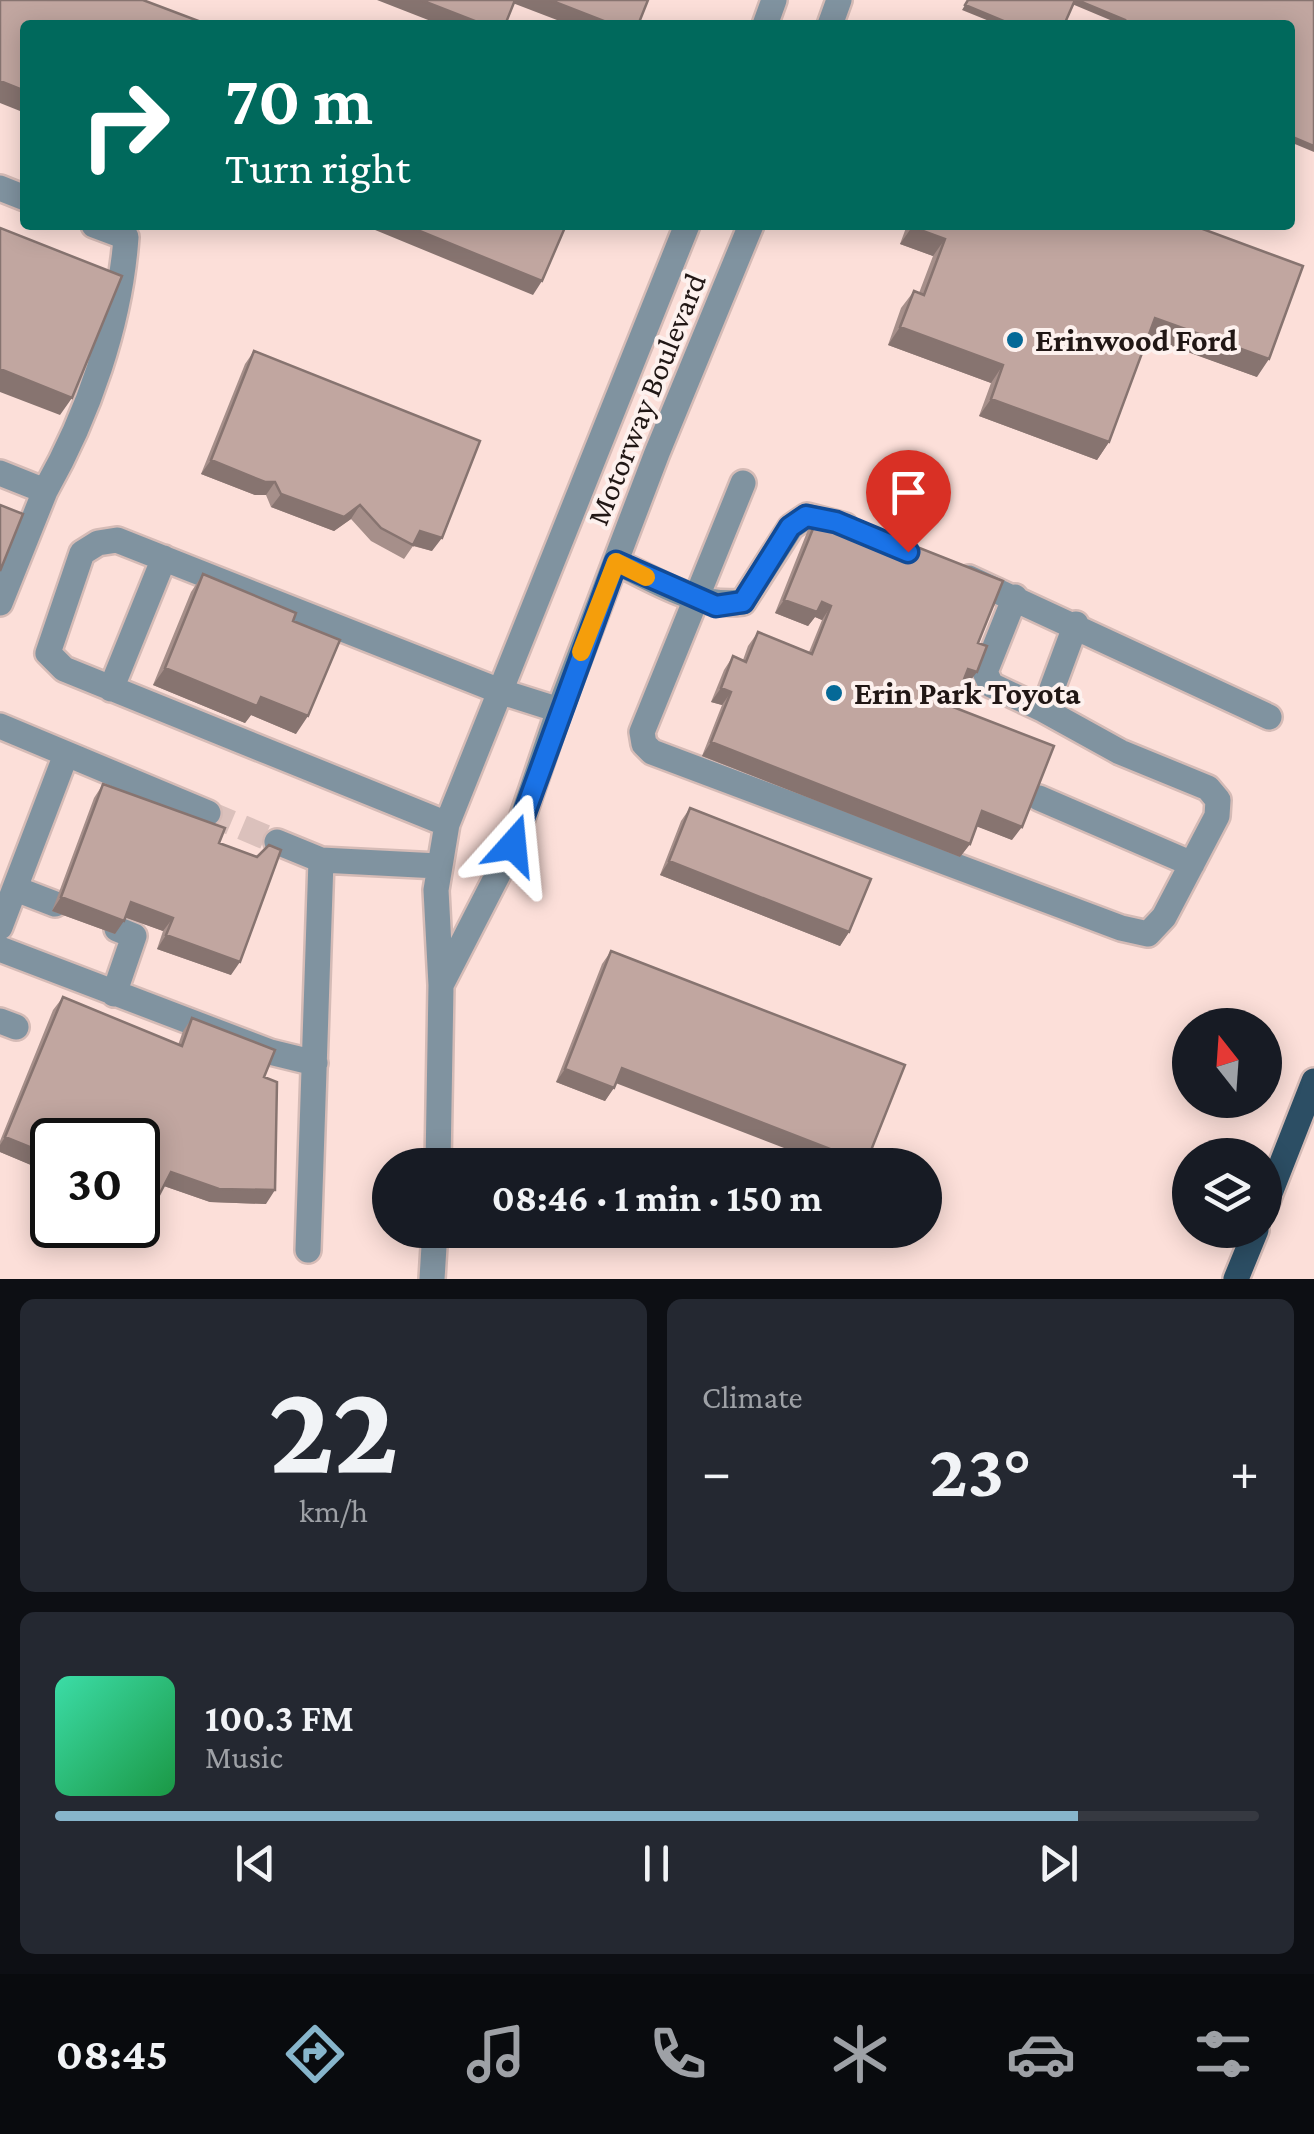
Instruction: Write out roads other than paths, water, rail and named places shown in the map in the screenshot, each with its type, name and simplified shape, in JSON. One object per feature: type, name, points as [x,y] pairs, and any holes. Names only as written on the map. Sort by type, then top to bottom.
[{"type":"main road","points":[[1282,1163],[1314,1081]]},
{"type":"main road","points":[[1236,1279],[1249,1248]]},
{"type":"street","points":[[0,604],[45,491],[69,448],[122,292],[126,238],[106,230]]},
{"type":"street","name":"Motorway Boulevard","points":[[438,1148],[438,866],[448,824],[685,230]]},
{"type":"street","name":"Motorway Boulevard","points":[[441,985],[513,845],[559,710],[749,230]]},
{"type":"street","points":[[0,472],[45,491]]},
{"type":"street","points":[[743,483],[642,732],[644,744],[652,752],[1121,928],[1148,934],[1164,917],[1192,864],[1217,816],[1218,800],[1208,788],[1120,752],[991,686],[986,672],[1015,598]]},
{"type":"street","points":[[616,562],[716,606],[743,602],[790,527],[806,516],[836,522],[872,537]]},
{"type":"street","points":[[448,824],[64,669],[48,653],[82,553],[98,542],[118,540],[502,692],[559,710]]},
{"type":"street","points":[[111,688],[164,558]]},
{"type":"street","points":[[944,567],[1076,624],[1270,717]]},
{"type":"street","points":[[1044,710],[1076,624]]},
{"type":"street","points":[[0,726],[66,757],[208,813]]},
{"type":"street","points":[[0,927],[66,757]]},
{"type":"street","points":[[1039,798],[1192,864]]},
{"type":"street","points":[[278,842],[320,860],[438,866]]},
{"type":"street","points":[[308,1250],[320,860]]},
{"type":"street","points":[[16,890],[55,904]]},
{"type":"street","points":[[114,994],[134,936],[117,930]]},
{"type":"street","points":[[0,949],[270,1052],[315,1063]]},
{"type":"street","points":[[432,1279],[434,1248]]},
{"type":"tunnel","points":[[208,813],[277,842]]},
{"type":"place","name":"Erinwood Ford","points":[[1015,340]]},
{"type":"place","name":"Erin Park Toyota","points":[[834,693]]}]
